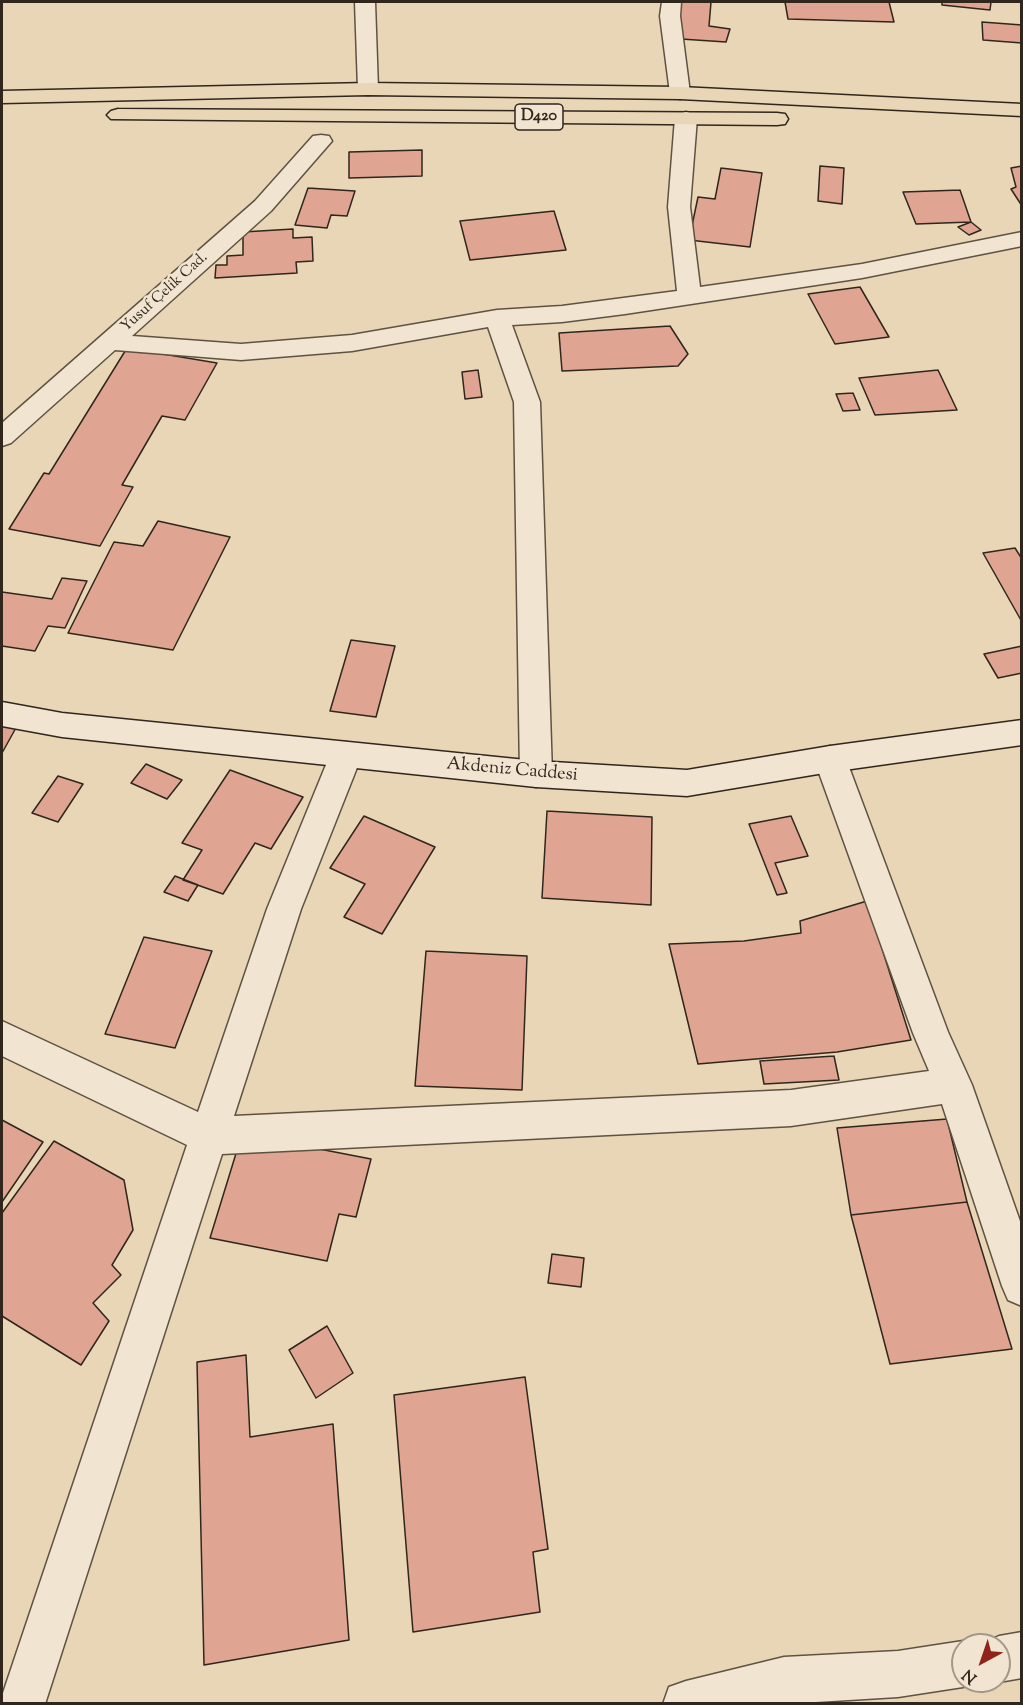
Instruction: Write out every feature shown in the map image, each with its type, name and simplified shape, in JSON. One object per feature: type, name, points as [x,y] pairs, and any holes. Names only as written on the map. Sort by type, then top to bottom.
[{"type":"main road","name":"D420","points":[[2,97],[369,89],[680,93],[1022,110]]},
{"type":"main road","name":"D420","points":[[2,117],[69,114],[807,120]]},
{"type":"street","points":[[365,2],[369,89]]},
{"type":"street","points":[[670,2],[680,93]]},
{"type":"street","points":[[686,118],[679,207],[689,295]]},
{"type":"street","name":"Yusuf Çelik Cad.","points":[[2,437],[263,206],[321,141]]},
{"type":"street","points":[[110,342],[241,352],[352,343],[497,318],[573,313],[862,271],[1022,239]]},
{"type":"street","points":[[497,318],[527,402],[536,774]]},
{"type":"street","name":"Akdeniz Caddesi","points":[[2,714],[62,725],[346,755],[536,774],[687,783],[830,759],[1022,732]]},
{"type":"street","points":[[22,1704],[284,909],[346,755]]},
{"type":"street","points":[[830,759],[931,1033],[954,1085],[1022,1286]]},
{"type":"street","points":[[2,1038],[208,1136],[791,1108],[954,1085]]},
{"type":"street","points":[[686,1704],[786,1692],[951,1666]]},
{"type":"building","points":[[679,2],[711,2],[709,26],[730,29],[726,42],[681,39]]},
{"type":"building","points":[[785,2],[889,2],[894,22],[788,19]]},
{"type":"building","points":[[942,2],[991,2],[990,10],[942,5]]},
{"type":"building","points":[[982,22],[1022,25],[1022,43],[983,40]]},
{"type":"building","points":[[422,150],[422,176],[349,178],[349,152]]},
{"type":"building","points":[[820,166],[844,168],[842,204],[818,201]]},
{"type":"building","points":[[1022,166],[1022,206],[1011,189],[1016,187],[1011,168]]},
{"type":"building","points":[[721,168],[762,173],[750,247],[689,240],[698,197],[715,199]]},
{"type":"building","points":[[308,188],[355,191],[347,216],[331,215],[327,228],[295,225]]},
{"type":"building","points":[[960,190],[971,222],[916,224],[903,192]]},
{"type":"building","points":[[554,211],[566,250],[470,260],[460,221]]},
{"type":"building","points":[[971,222],[981,230],[969,235],[958,227]]},
{"type":"building","points":[[293,229],[293,238],[312,237],[313,261],[296,262],[297,273],[215,278],[216,265],[227,265],[227,256],[243,255],[243,232]]},
{"type":"building","points":[[860,287],[889,337],[835,344],[808,294]]},
{"type":"building","points":[[670,326],[688,354],[678,366],[562,371],[559,333]]},
{"type":"building","points":[[127,348],[217,363],[185,420],[162,416],[122,485],[133,487],[100,546],[9,529],[44,473],[49,474]]},
{"type":"building","points":[[478,370],[482,397],[465,399],[462,372]]},
{"type":"building","points":[[938,370],[957,410],[875,415],[859,378]]},
{"type":"building","points":[[853,393],[860,410],[843,411],[836,394]]},
{"type":"building","points":[[158,521],[230,537],[173,650],[68,633],[114,542],[143,546]]},
{"type":"building","points":[[1015,548],[1022,559],[1022,622],[983,553]]},
{"type":"building","points":[[62,578],[87,581],[65,628],[48,626],[35,651],[2,646],[2,592],[52,599]]},
{"type":"building","points":[[351,640],[395,646],[376,717],[330,711]]},
{"type":"building","points":[[1022,646],[1022,673],[998,678],[984,654]]},
{"type":"building","points":[[2,722],[17,726],[2,753]]},
{"type":"building","points":[[146,764],[182,780],[167,799],[131,783]]},
{"type":"building","points":[[230,770],[303,797],[271,849],[255,843],[223,894],[183,880],[202,850],[182,843]]},
{"type":"building","points":[[58,776],[83,784],[58,822],[32,813]]},
{"type":"building","points":[[547,811],[652,817],[651,905],[542,898]]},
{"type":"building","points":[[364,816],[435,847],[382,934],[344,917],[365,884],[330,868]]},
{"type":"building","points":[[791,816],[808,856],[775,863],[787,893],[777,895],[749,824]]},
{"type":"building","points":[[175,876],[198,885],[188,901],[164,892]]},
{"type":"building","points":[[867,901],[911,1040],[837,1052],[698,1064],[669,944],[744,941],[801,933],[800,921]]},
{"type":"building","points":[[144,937],[212,951],[175,1048],[105,1034]]},
{"type":"building","points":[[426,951],[527,956],[522,1090],[415,1086]]},
{"type":"building","points":[[834,1056],[839,1080],[764,1084],[760,1061]]},
{"type":"building","points":[[947,1119],[967,1202],[851,1215],[837,1128]]},
{"type":"building","points":[[2,1120],[43,1142],[2,1202]]},
{"type":"building","points":[[242,1134],[371,1159],[356,1217],[339,1214],[327,1261],[210,1238]]},
{"type":"building","points":[[54,1141],[124,1180],[133,1230],[112,1265],[121,1275],[93,1303],[109,1321],[81,1365],[2,1316],[2,1213]]},
{"type":"building","points":[[967,1202],[1012,1349],[890,1364],[851,1215]]},
{"type":"building","points":[[552,1254],[584,1258],[581,1287],[548,1283]]},
{"type":"building","points":[[327,1326],[353,1373],[316,1398],[289,1350]]},
{"type":"building","points":[[246,1355],[250,1437],[333,1424],[349,1640],[204,1665],[197,1362]]},
{"type":"building","points":[[525,1377],[548,1549],[533,1552],[540,1612],[413,1632],[394,1395]]}]
